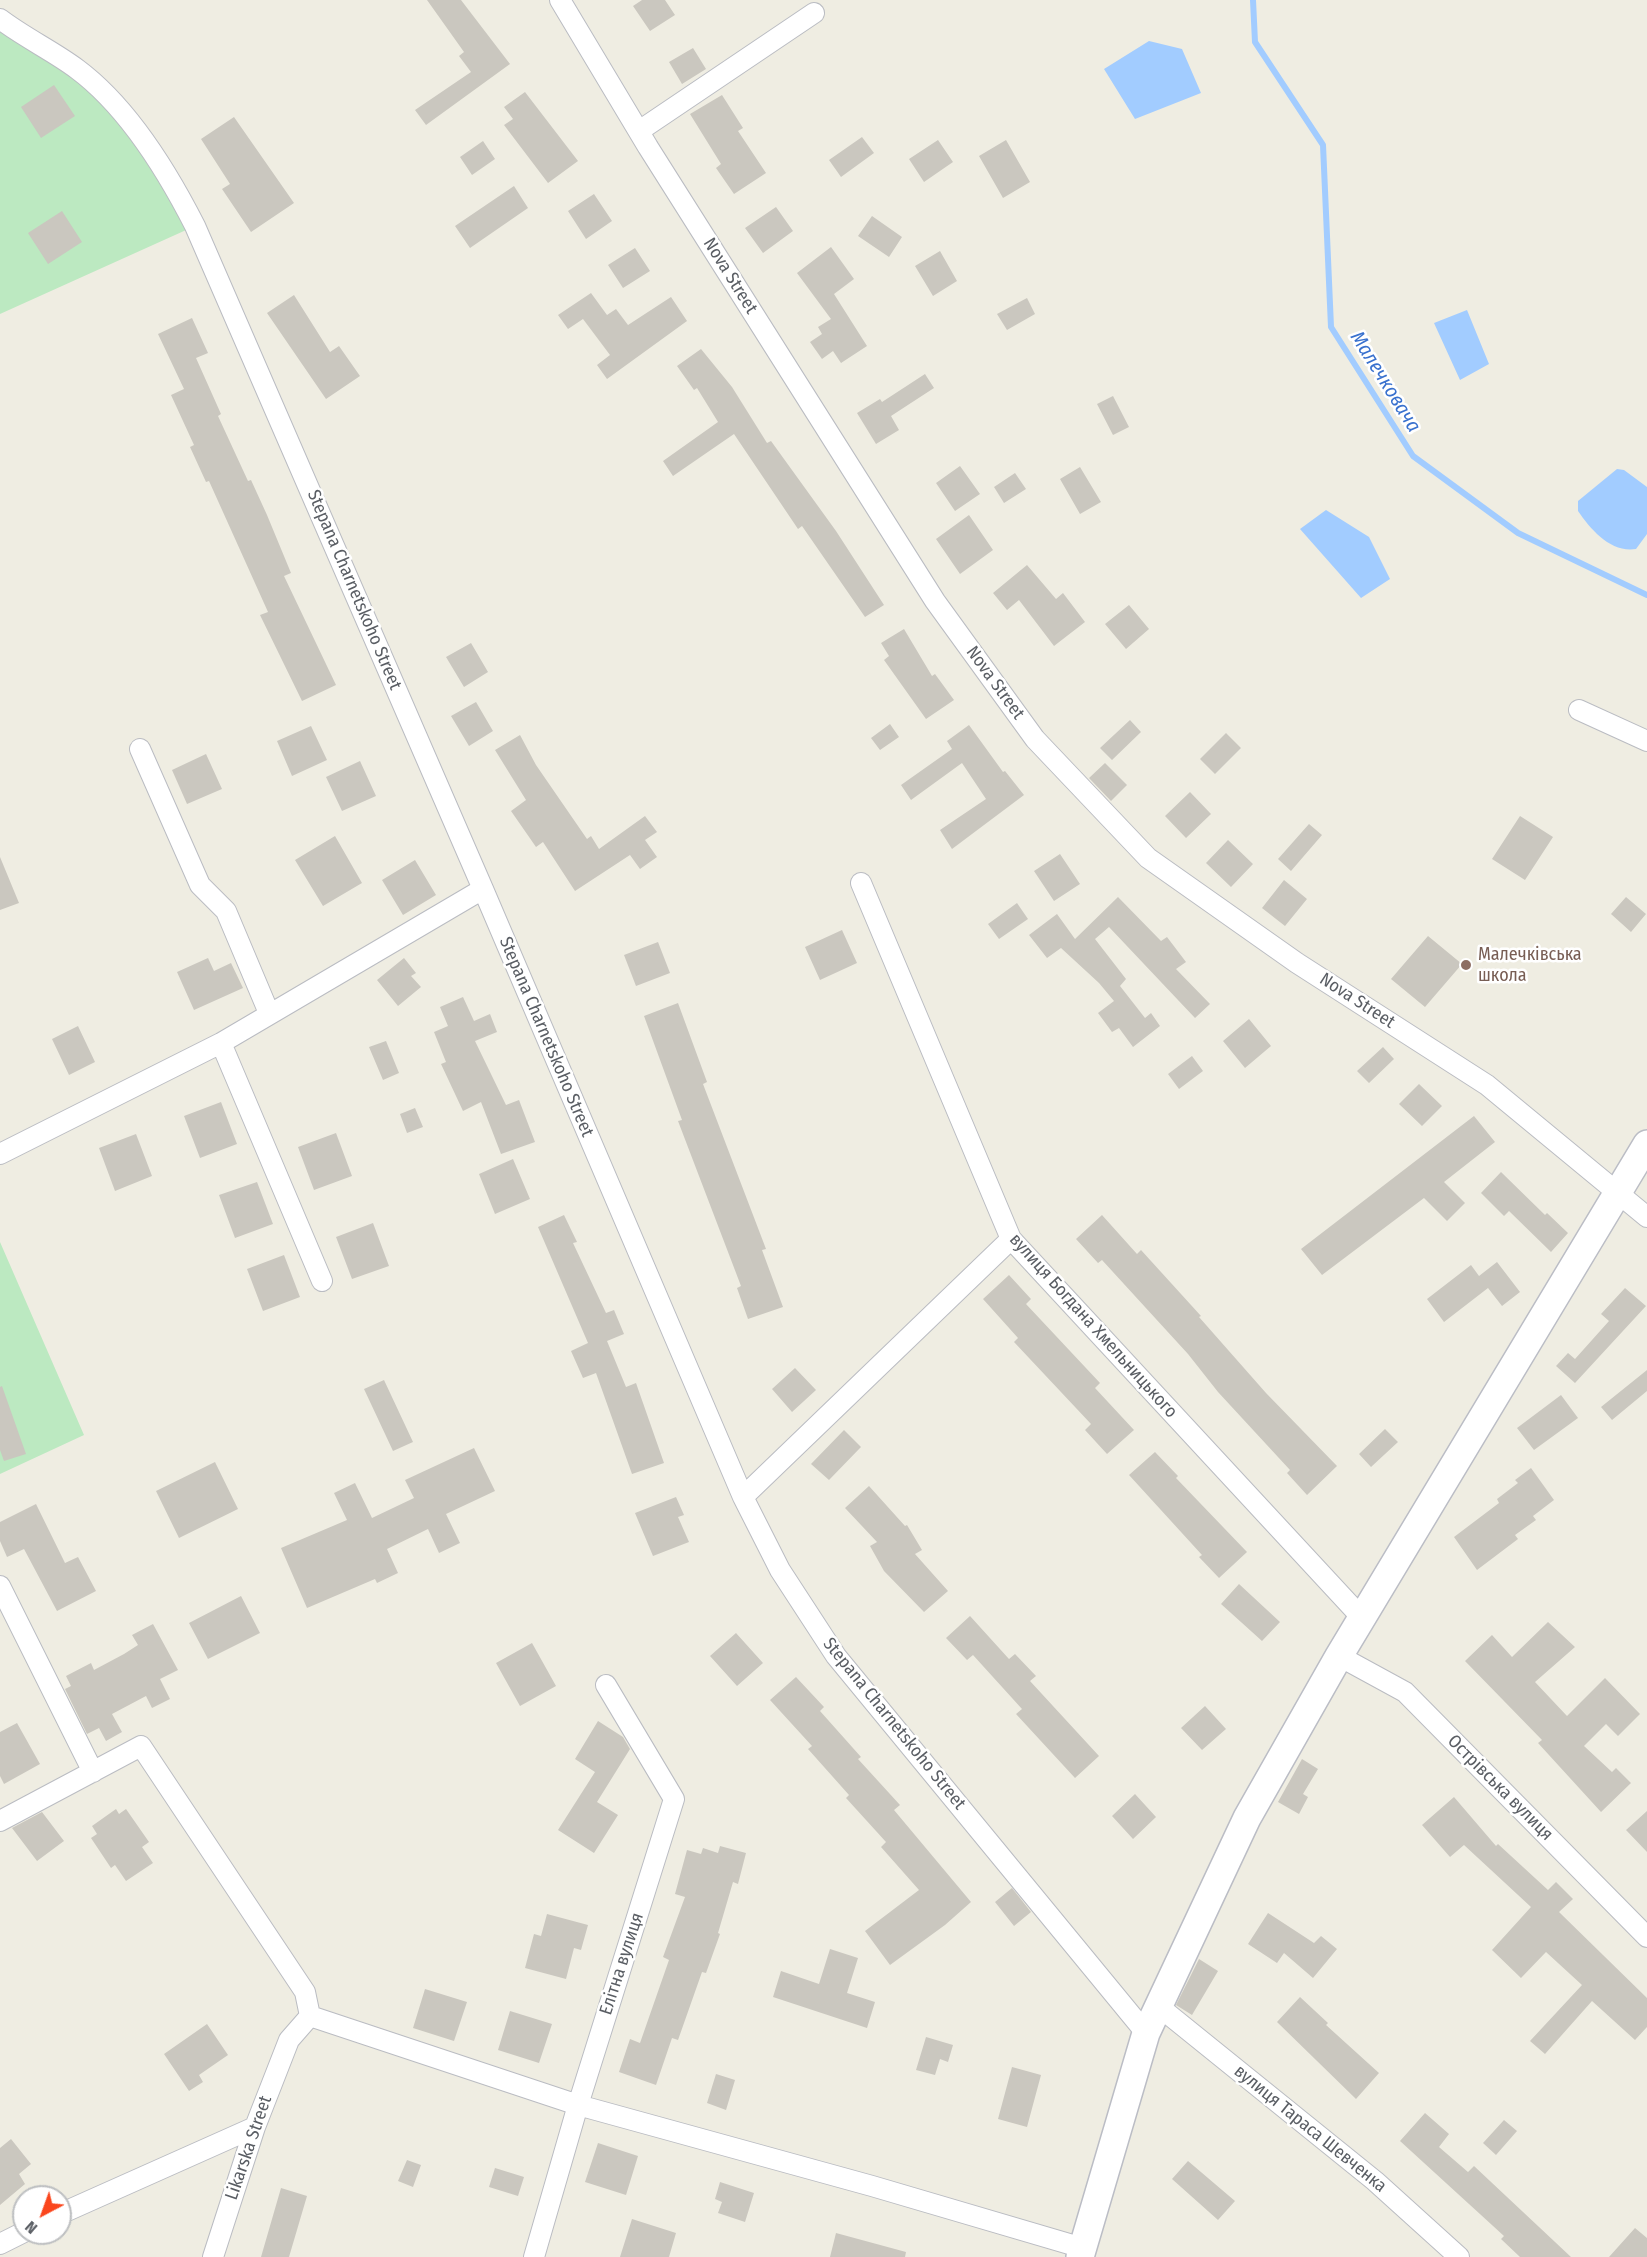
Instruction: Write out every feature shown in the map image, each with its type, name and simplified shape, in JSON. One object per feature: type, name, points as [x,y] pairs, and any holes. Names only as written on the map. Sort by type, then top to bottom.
[{"type":"street","name":"Nova Street","points":[[560,0],[639,131],[935,601],[1035,739],[1148,858],[1297,963],[1487,1085],[1647,1217]]},
{"type":"street","points":[[639,131],[814,13]]},
{"type":"street","name":"Stepana Charnetskoho Street","points":[[0,20],[78,69],[114,105],[166,170],[195,226],[483,889],[743,1497],[780,1570],[836,1656],[1146,2033]]},
{"type":"street","points":[[1579,710],[1647,741]]},
{"type":"street","points":[[140,749],[200,885],[226,911],[269,1013]]},
{"type":"street","name":"вулиця Богдана Хмельницького","points":[[861,883],[1011,1239],[1363,1618]]},
{"type":"street","points":[[0,1154],[221,1043],[483,889]]},
{"type":"street","points":[[221,1043],[322,1281]]},
{"type":"street","points":[[0,1821],[141,1746],[305,1992],[310,2016],[578,2105],[872,2186],[1081,2253],[1146,2033],[1157,2005],[1247,1818],[1339,1656],[1647,1144]]},
{"type":"street","points":[[743,1497],[1011,1239]]},
{"type":"street","points":[[0,1586],[93,1772]]},
{"type":"street","name":"Острівська вулиця","points":[[1339,1656],[1405,1692],[1647,1937]]},
{"type":"street","name":"Елітна вулиця","points":[[534,2257],[578,2105],[674,1799],[606,1685]]},
{"type":"street","name":"вулиця Тараса Шевченка","points":[[1157,2005],[1375,2181],[1459,2257]]},
{"type":"street","name":"Likarska Street","points":[[213,2257],[255,2127],[289,2040],[310,2016]]},
{"type":"street","points":[[72,2209],[255,2127]]},
{"type":"green space","points":[[0,19],[114,105],[195,226],[0,314]]},
{"type":"green space","points":[[0,1242],[84,1435],[0,1474]]},
{"type":"water","points":[[1149,41],[1182,49],[1201,93],[1135,119],[1104,69]]},
{"type":"water","points":[[1467,310],[1489,364],[1460,380],[1434,323]]},
{"type":"water","points":[[1617,469],[1624,470],[1647,487],[1647,534],[1636,549],[1610,544],[1589,526],[1578,511],[1578,501]]},
{"type":"water","points":[[1326,510],[1369,537],[1390,579],[1361,598],[1300,529]]},
{"type":"building","points":[[427,0],[461,0],[510,64],[426,125],[415,110],[471,72],[459,56],[464,52]]},
{"type":"building","points":[[642,0],[665,0],[675,15],[650,31],[633,6]]},
{"type":"building","points":[[693,48],[706,69],[682,84],[669,62]]},
{"type":"building","points":[[54,85],[75,116],[41,138],[21,107]]},
{"type":"building","points":[[525,92],[578,161],[548,183],[504,125],[513,119],[504,107]]},
{"type":"building","points":[[722,95],[743,128],[738,131],[766,173],[734,194],[716,168],[721,164],[690,114]]},
{"type":"building","points":[[234,117],[294,203],[251,232],[222,189],[230,184],[201,139]]},
{"type":"building","points":[[862,137],[874,153],[841,177],[829,160]]},
{"type":"building","points":[[938,140],[953,162],[924,182],[909,159]]},
{"type":"building","points":[[1006,140],[1030,182],[1003,198],[979,156]]},
{"type":"building","points":[[483,141],[495,159],[472,175],[460,157]]},
{"type":"building","points":[[514,186],[528,208],[470,248],[455,226]]},
{"type":"building","points":[[594,194],[612,221],[586,239],[568,211]]},
{"type":"building","points":[[776,207],[793,231],[763,253],[745,228]]},
{"type":"building","points":[[62,211],[82,242],[48,264],[28,233]]},
{"type":"building","points":[[872,216],[902,237],[889,257],[858,236]]},
{"type":"building","points":[[831,247],[854,279],[834,294],[867,346],[841,363],[833,351],[822,359],[810,342],[822,334],[818,327],[831,319],[797,273]]},
{"type":"building","points":[[635,248],[650,271],[623,288],[608,265]]},
{"type":"building","points":[[940,251],[957,281],[933,296],[915,266]]},
{"type":"building","points":[[591,293],[607,315],[616,309],[628,325],[671,297],[687,321],[607,379],[597,365],[610,355],[583,319],[568,329],[558,315]]},
{"type":"building","points":[[294,295],[330,352],[339,346],[360,376],[326,399],[267,313]]},
{"type":"building","points":[[1027,298],[1035,314],[1007,330],[997,314]]},
{"type":"building","points":[[192,318],[208,353],[196,358],[221,414],[218,416],[248,481],[251,480],[267,515],[291,573],[284,576],[336,685],[302,701],[260,615],[268,612],[209,481],[206,482],[190,447],[194,445],[171,395],[184,389],[158,334]]},
{"type":"building","points":[[701,349],[732,387],[767,443],[771,441],[836,531],[884,605],[865,617],[802,526],[798,529],[734,434],[673,476],[663,461],[718,422],[697,388],[694,390],[677,366]]},
{"type":"building","points":[[925,374],[934,388],[891,416],[899,430],[876,444],[857,413],[880,399],[882,402]]},
{"type":"building","points":[[1113,396],[1129,427],[1113,435],[1097,404]]},
{"type":"building","points":[[960,466],[980,494],[955,511],[936,483]]},
{"type":"building","points":[[1080,467],[1101,502],[1080,514],[1060,479]]},
{"type":"building","points":[[1015,473],[1026,489],[1004,503],[994,487]]},
{"type":"building","points":[[969,515],[993,550],[960,574],[936,539]]},
{"type":"building","points":[[1027,565],[1056,599],[1063,593],[1085,622],[1054,646],[1019,600],[1007,610],[993,593]]},
{"type":"building","points":[[1129,605],[1149,629],[1126,649],[1105,624]]},
{"type":"building","points":[[904,629],[932,676],[935,674],[954,700],[926,719],[884,660],[889,656],[881,643]]},
{"type":"building","points":[[471,643],[488,672],[464,687],[446,657]]},
{"type":"building","points":[[476,702],[493,731],[469,746],[451,716]]},
{"type":"building","points":[[1130,720],[1141,732],[1112,760],[1100,748]]},
{"type":"building","points":[[890,724],[899,737],[880,750],[871,738]]},
{"type":"building","points":[[969,725],[1003,772],[1005,771],[1024,795],[952,849],[940,830],[986,799],[962,763],[911,800],[901,785],[952,749],[947,741]]},
{"type":"building","points":[[311,726],[327,760],[292,776],[277,741]]},
{"type":"building","points":[[1226,733],[1241,748],[1215,774],[1200,759]]},
{"type":"building","points":[[520,735],[536,765],[587,839],[591,836],[599,849],[645,816],[657,832],[645,840],[657,857],[640,869],[630,855],[575,891],[543,842],[536,847],[511,811],[526,800],[495,750]]},
{"type":"building","points":[[206,754],[222,789],[187,804],[172,770]]},
{"type":"building","points":[[360,761],[376,796],[342,811],[326,777]]},
{"type":"building","points":[[1105,763],[1127,785],[1111,801],[1089,778]]},
{"type":"building","points":[[1190,792],[1211,814],[1186,838],[1165,816]]},
{"type":"building","points":[[1520,816],[1553,837],[1525,880],[1492,859]]},
{"type":"building","points":[[1309,824],[1322,835],[1291,871],[1278,859]]},
{"type":"building","points":[[335,836],[362,883],[323,906],[295,860]]},
{"type":"building","points":[[1228,840],[1253,864],[1231,887],[1206,863]]},
{"type":"building","points":[[1060,854],[1080,884],[1054,901],[1034,871]]},
{"type":"building","points":[[0,857],[19,903],[0,910]]},
{"type":"building","points":[[415,860],[436,895],[403,915],[382,880]]},
{"type":"building","points":[[1284,880],[1307,899],[1285,926],[1262,908]]},
{"type":"building","points":[[1118,897],[1161,941],[1167,937],[1186,962],[1176,969],[1210,1004],[1195,1018],[1109,927],[1095,939],[1126,979],[1120,986],[1145,1018],[1151,1013],[1160,1026],[1133,1047],[1119,1028],[1112,1032],[1098,1013],[1114,1001],[1099,983],[1061,948],[1047,958],[1029,935],[1057,914],[1075,939]]},
{"type":"building","points":[[1626,897],[1646,914],[1631,932],[1611,914]]},
{"type":"building","points":[[1017,903],[1028,919],[999,939],[988,924]]},
{"type":"building","points":[[842,930],[857,963],[820,980],[805,947]]},
{"type":"building","points":[[1428,936],[1462,964],[1425,1007],[1391,979]]},
{"type":"building","points":[[658,942],[670,973],[636,986],[624,955]]},
{"type":"building","points":[[208,958],[214,971],[231,963],[243,988],[194,1010],[177,972]]},
{"type":"building","points":[[404,958],[416,973],[411,976],[421,987],[398,1006],[377,980]]},
{"type":"building","points":[[463,997],[474,1021],[490,1014],[497,1032],[475,1041],[506,1105],[519,1100],[535,1142],[501,1154],[481,1102],[463,1111],[441,1064],[446,1062],[434,1032],[448,1026],[440,1007]]},
{"type":"building","points":[[678,1003],[707,1082],[703,1084],[766,1249],[762,1250],[783,1307],[748,1319],[737,1288],[741,1286],[678,1121],[682,1120],[644,1016]]},
{"type":"building","points":[[1249,1019],[1271,1046],[1245,1068],[1223,1041]]},
{"type":"building","points":[[78,1026],[95,1062],[69,1075],[52,1039]]},
{"type":"building","points":[[386,1041],[399,1073],[383,1080],[369,1047]]},
{"type":"building","points":[[1383,1047],[1394,1059],[1369,1083],[1357,1071]]},
{"type":"building","points":[[1192,1056],[1203,1071],[1179,1089],[1168,1074]]},
{"type":"building","points":[[1419,1084],[1442,1106],[1422,1126],[1399,1104]]},
{"type":"building","points":[[221,1102],[237,1144],[200,1158],[184,1116]]},
{"type":"building","points":[[415,1108],[423,1127],[407,1133],[400,1114]]},
{"type":"building","points":[[1474,1116],[1495,1142],[1444,1182],[1465,1203],[1447,1221],[1424,1198],[1322,1275],[1301,1249]]},
{"type":"building","points":[[336,1133],[352,1176],[314,1190],[298,1147]]},
{"type":"building","points":[[136,1134],[152,1176],[115,1191],[99,1148]]},
{"type":"building","points":[[513,1159],[530,1199],[495,1214],[479,1174]]},
{"type":"building","points":[[1501,1172],[1545,1215],[1547,1213],[1568,1233],[1551,1252],[1509,1211],[1504,1216],[1481,1193]]},
{"type":"building","points":[[257,1182],[273,1224],[235,1238],[219,1195]]},
{"type":"building","points":[[564,1215],[577,1242],[573,1243],[606,1313],[614,1310],[624,1334],[607,1341],[626,1387],[636,1383],[664,1463],[632,1474],[596,1373],[583,1378],[571,1351],[588,1343],[538,1227]]},
{"type":"building","points":[[1102,1215],[1137,1254],[1141,1250],[1266,1393],[1337,1466],[1307,1495],[1287,1473],[1290,1470],[1218,1392],[1188,1354],[1102,1260],[1098,1263],[1076,1239]]},
{"type":"building","points":[[373,1223],[389,1266],[352,1279],[336,1237]]},
{"type":"building","points":[[284,1255],[300,1297],[263,1311],[247,1269]]},
{"type":"building","points":[[1497,1262],[1520,1292],[1502,1306],[1488,1288],[1444,1322],[1427,1299],[1471,1265],[1479,1276]]},
{"type":"building","points":[[1009,1275],[1031,1299],[1026,1304],[1100,1383],[1095,1388],[1134,1430],[1107,1454],[1085,1430],[1091,1424],[1014,1342],[1018,1338],[983,1299]]},
{"type":"building","points":[[1625,1288],[1646,1306],[1575,1383],[1556,1366],[1568,1353],[1575,1359],[1609,1321],[1601,1314]]},
{"type":"building","points":[[795,1368],[816,1390],[792,1412],[772,1389]]},
{"type":"building","points":[[1647,1370],[1647,1391],[1612,1420],[1601,1407]]},
{"type":"building","points":[[384,1380],[413,1442],[393,1451],[364,1389]]},
{"type":"building","points":[[2,1386],[26,1454],[4,1461],[0,1450],[0,1387]]},
{"type":"building","points":[[1561,1395],[1578,1418],[1534,1450],[1517,1428]]},
{"type":"building","points":[[1385,1429],[1398,1442],[1371,1467],[1359,1454]]},
{"type":"building","points":[[844,1430],[861,1447],[829,1480],[811,1464]]},
{"type":"building","points":[[474,1448],[495,1491],[446,1514],[460,1543],[439,1553],[428,1529],[387,1549],[398,1573],[377,1583],[375,1579],[307,1608],[281,1548],[347,1520],[334,1493],[355,1483],[372,1518],[414,1498],[405,1480]]},
{"type":"building","points":[[1155,1452],[1178,1476],[1176,1478],[1247,1552],[1219,1578],[1199,1557],[1202,1555],[1129,1475]]},
{"type":"building","points":[[215,1462],[238,1509],[179,1538],[156,1491]]},
{"type":"building","points":[[1531,1468],[1554,1500],[1533,1516],[1536,1520],[1515,1535],[1518,1539],[1477,1570],[1454,1537],[1499,1503],[1497,1499],[1518,1483],[1515,1480]]},
{"type":"building","points":[[869,1486],[905,1526],[907,1525],[922,1550],[915,1554],[948,1591],[924,1612],[884,1571],[870,1546],[877,1542],[845,1508]]},
{"type":"building","points":[[676,1497],[684,1515],[678,1517],[689,1542],[653,1556],[635,1513]]},
{"type":"building","points":[[36,1504],[65,1563],[78,1557],[96,1591],[57,1611],[24,1549],[7,1557],[0,1541],[0,1522]]},
{"type":"building","points":[[1239,1584],[1280,1622],[1262,1641],[1221,1604]]},
{"type":"building","points":[[241,1596],[260,1633],[208,1659],[189,1623]]},
{"type":"building","points":[[970,1616],[1009,1659],[1015,1654],[1036,1676],[1030,1681],[1099,1756],[1075,1778],[1016,1714],[1022,1709],[973,1655],[967,1660],[946,1638]]},
{"type":"building","points":[[1548,1622],[1575,1647],[1535,1682],[1567,1716],[1605,1678],[1640,1714],[1618,1736],[1606,1724],[1584,1746],[1612,1772],[1616,1768],[1631,1783],[1601,1812],[1538,1743],[1542,1740],[1465,1661],[1492,1635],[1512,1657]]},
{"type":"building","points":[[153,1624],[178,1670],[160,1679],[170,1699],[152,1708],[146,1696],[112,1714],[122,1732],[106,1741],[99,1728],[87,1734],[65,1689],[71,1686],[66,1676],[91,1663],[94,1670],[124,1654],[138,1645],[132,1635]]},
{"type":"building","points":[[736,1633],[763,1663],[737,1686],[710,1656]]},
{"type":"building","points":[[532,1643],[556,1686],[520,1706],[496,1663]]},
{"type":"building","points":[[796,1677],[824,1707],[820,1711],[861,1757],[858,1759],[900,1805],[894,1810],[971,1902],[945,1925],[890,1965],[865,1931],[919,1890],[881,1847],[886,1842],[846,1798],[849,1795],[808,1749],[812,1746],[770,1700]]},
{"type":"building","points":[[1205,1706],[1226,1729],[1202,1750],[1181,1728]]},
{"type":"building","points":[[598,1721],[623,1737],[630,1749],[597,1802],[618,1815],[594,1853],[558,1830],[595,1772],[575,1759]]},
{"type":"building","points":[[17,1723],[40,1764],[4,1784],[0,1776],[0,1732]]},
{"type":"building","points":[[1302,1759],[1318,1769],[1303,1794],[1308,1797],[1299,1814],[1278,1802]]},
{"type":"building","points":[[1135,1794],[1156,1817],[1133,1839],[1112,1816]]},
{"type":"building","points":[[1454,1797],[1496,1846],[1498,1844],[1548,1890],[1556,1882],[1573,1899],[1559,1912],[1647,1998],[1647,2027],[1635,2040],[1592,2001],[1545,2054],[1530,2041],[1582,1985],[1546,1952],[1521,1978],[1492,1950],[1531,1907],[1464,1845],[1450,1857],[1422,1825]]},
{"type":"building","points":[[116,1809],[119,1814],[126,1809],[149,1842],[142,1847],[153,1863],[126,1881],[115,1865],[111,1868],[91,1838],[97,1834],[92,1826]]},
{"type":"building","points":[[1647,1811],[1647,1852],[1626,1830]]},
{"type":"building","points":[[42,1812],[64,1841],[37,1861],[12,1828]]},
{"type":"building","points":[[720,1846],[746,1853],[738,1884],[733,1882],[718,1933],[720,1934],[706,1973],[702,1972],[678,2040],[672,2038],[656,2085],[619,2072],[630,2039],[640,2043],[669,1960],[663,1957],[685,1897],[675,1894],[687,1850],[701,1854],[703,1848],[718,1853]]},
{"type":"building","points":[[1012,1888],[1031,1912],[1014,1926],[995,1902]]},
{"type":"building","points":[[1268,1913],[1314,1943],[1321,1936],[1337,1949],[1313,1978],[1284,1953],[1277,1963],[1248,1944]]},
{"type":"building","points":[[547,1914],[588,1925],[581,1950],[574,1948],[566,1979],[525,1968],[534,1934],[541,1936]]},
{"type":"building","points":[[830,1949],[858,1958],[847,1993],[875,2002],[867,2028],[773,1997],[781,1971],[819,1984]]},
{"type":"building","points":[[1199,1959],[1218,1971],[1192,2015],[1176,2005]]},
{"type":"building","points":[[425,1989],[467,2002],[454,2041],[413,2028]]},
{"type":"building","points":[[1300,1997],[1328,2023],[1326,2025],[1379,2073],[1356,2099],[1277,2022]]},
{"type":"building","points":[[510,2011],[552,2024],[539,2063],[498,2050]]},
{"type":"building","points":[[207,2024],[228,2055],[199,2075],[203,2082],[189,2091],[164,2054]]},
{"type":"building","points":[[926,2037],[953,2045],[948,2062],[940,2059],[935,2075],[916,2070]]},
{"type":"building","points":[[1012,2067],[1041,2075],[1027,2127],[998,2119]]},
{"type":"building","points":[[716,2074],[735,2080],[726,2110],[707,2103]]},
{"type":"building","points":[[1425,2113],[1449,2134],[1439,2147],[1468,2172],[1474,2166],[1571,2257],[1520,2257],[1501,2239],[1504,2236],[1400,2141]]},
{"type":"building","points":[[1504,2120],[1517,2131],[1496,2155],[1483,2143]]},
{"type":"building","points":[[11,2139],[31,2164],[19,2174],[25,2184],[12,2185],[12,2195],[0,2205],[0,2148]]},
{"type":"building","points":[[598,2143],[638,2156],[626,2195],[585,2182]]},
{"type":"building","points":[[407,2160],[421,2165],[413,2187],[398,2181]]},
{"type":"building","points":[[1188,2161],[1235,2201],[1218,2220],[1172,2179]]},
{"type":"building","points":[[495,2168],[524,2177],[518,2196],[489,2187]]},
{"type":"building","points":[[720,2182],[754,2193],[745,2222],[718,2213],[722,2202],[715,2199]]},
{"type":"building","points":[[281,2188],[307,2196],[289,2257],[261,2257]]},
{"type":"building","points":[[632,2219],[676,2233],[669,2257],[620,2257]]},
{"type":"building","points":[[1635,2228],[1647,2238],[1647,2257],[1609,2257]]},
{"type":"building","points":[[836,2233],[906,2252],[905,2257],[830,2257]]},
{"type":"waterway","name":"Малечковача","points":[[1253,0],[1255,42],[1323,145],[1331,327],[1413,456],[1518,533],[1647,595]]},
{"type":"place","name":"Малечківська школа","points":[[1466,965]]}]
